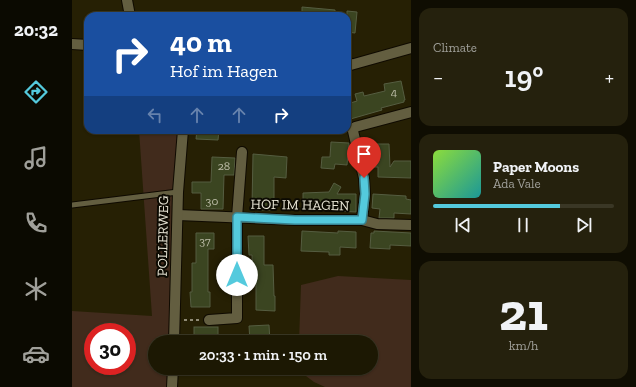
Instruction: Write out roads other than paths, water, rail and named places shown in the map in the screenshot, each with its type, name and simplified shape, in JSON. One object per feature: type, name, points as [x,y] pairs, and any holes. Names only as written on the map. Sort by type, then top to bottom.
[{"type":"street","points":[[128,0],[130,12]]},
{"type":"street","points":[[72,44],[84,45]]},
{"type":"street","points":[[351,62],[411,48]]},
{"type":"street","name":"HOF IM HAGEN","points":[[362,220],[365,194],[364,178],[353,131],[356,127],[411,112]]},
{"type":"street","name":"POLLERWEG","points":[[175,335],[178,192],[183,134]]},
{"type":"street","name":"HOF IM HAGEN","points":[[209,320],[237,318],[237,217],[242,152]]},
{"type":"street","name":"HOF IM HAGEN","points":[[178,215],[295,220],[362,220],[377,224],[411,225]]},
{"type":"street","points":[[172,387],[173,375]]},
{"type":"lane","points":[[72,205],[178,192]]}]
